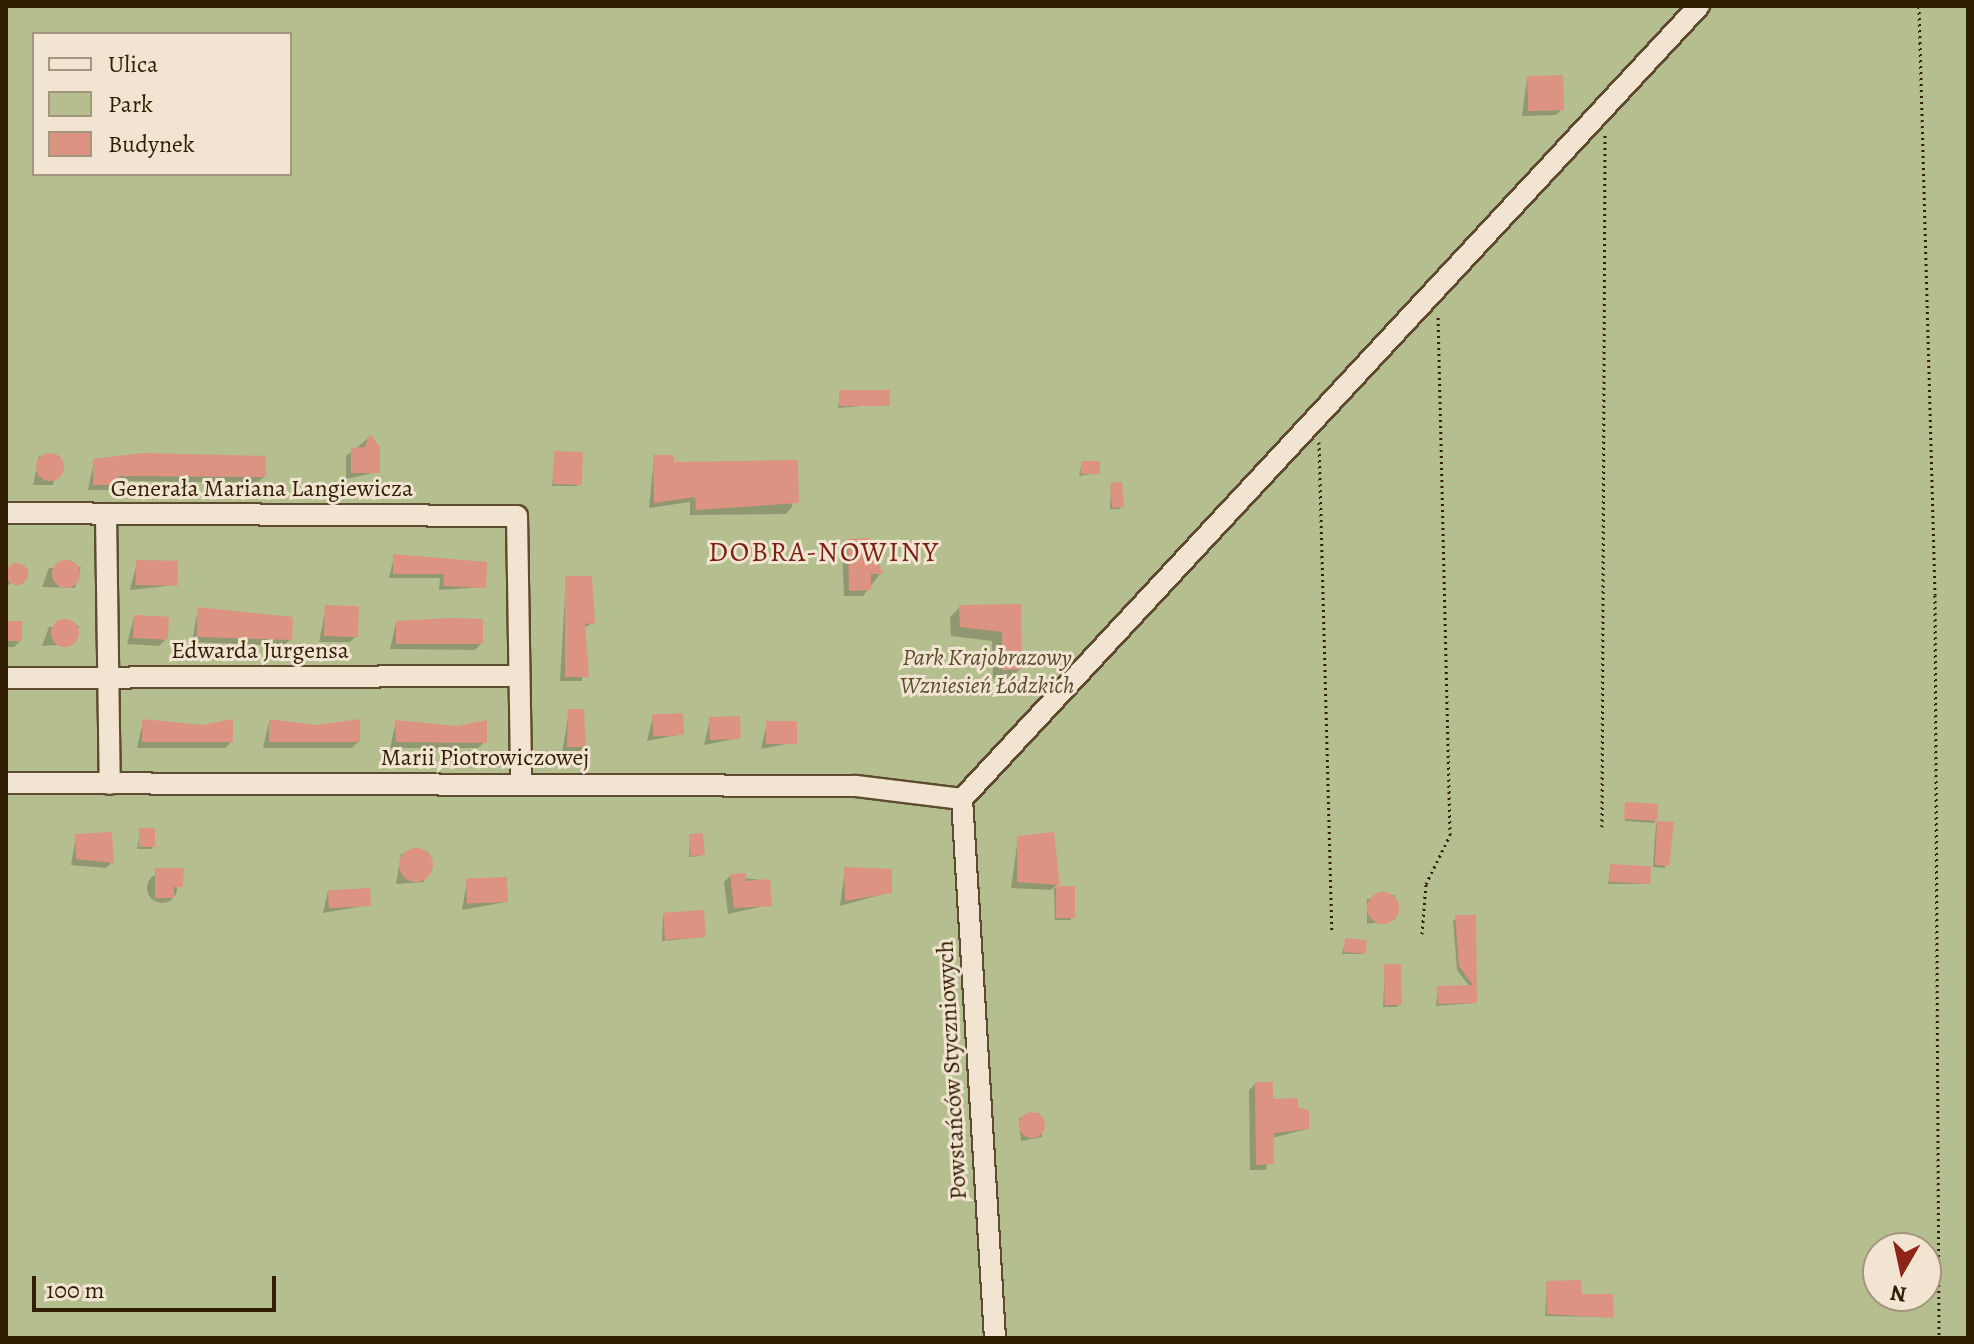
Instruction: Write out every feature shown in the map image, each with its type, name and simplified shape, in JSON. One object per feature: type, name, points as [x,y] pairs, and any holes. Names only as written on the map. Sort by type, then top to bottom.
[{"type":"street","points":[[962,799],[1319,410],[1606,110],[1699,6]]},
{"type":"street","name":"Generała Mariana Langiewicza","points":[[6,513],[517,516],[515,676]]},
{"type":"street","points":[[106,514],[110,784]]},
{"type":"street","points":[[515,676],[521,784]]},
{"type":"street","name":"Edwarda Jurgensa","points":[[6,678],[108,680],[515,676]]},
{"type":"street","name":"Marii Piotrowiczowej","points":[[6,783],[900,786],[962,799]]},
{"type":"street","name":"Powstańców Styczniowych","points":[[962,799],[995,1338]]},
{"type":"path","points":[[1919,6],[1935,595],[1939,1338]]},
{"type":"path","points":[[1602,827],[1606,110]]},
{"type":"path","points":[[1422,934],[1426,884],[1450,835],[1437,284]]},
{"type":"path","points":[[1319,410],[1332,933]]},
{"type":"green space","name":"Park Krajobrazowy Wzniesień Łódzkich","points":[[6,6],[1968,6],[1968,1338],[6,1338]]},
{"type":"building","points":[[1563,75],[1564,110],[1528,111],[1527,76]]},
{"type":"building","points":[[839,390],[890,390],[890,406],[839,406]]},
{"type":"building","points":[[370,434],[380,447],[380,473],[351,473],[351,448],[365,447]]},
{"type":"building","points":[[554,451],[583,452],[582,485],[553,484]]},
{"type":"building","points":[[50,453],[60,457],[64,467],[60,477],[50,481],[40,477],[36,467],[40,457]]},
{"type":"building","points":[[142,453],[266,456],[266,477],[119,476],[119,485],[93,485],[93,459]]},
{"type":"building","points":[[653,455],[674,455],[674,462],[798,460],[799,503],[696,510],[695,497],[654,503]]},
{"type":"building","points":[[1081,461],[1100,461],[1100,474],[1081,474]]},
{"type":"building","points":[[1122,482],[1124,507],[1112,508],[1110,483]]},
{"type":"building","points":[[870,538],[883,574],[871,574],[871,590],[849,591],[848,539]]},
{"type":"building","points":[[393,554],[487,562],[486,588],[443,586],[444,574],[393,574]]},
{"type":"building","points":[[66,560],[76,564],[80,574],[76,584],[66,588],[56,584],[52,574],[56,564]]},
{"type":"building","points":[[136,560],[178,561],[178,586],[136,585]]},
{"type":"building","points":[[13,563],[21,563],[28,574],[21,585],[13,585],[6,578],[6,570]]},
{"type":"building","points":[[565,576],[592,576],[595,623],[585,624],[589,677],[565,677]]},
{"type":"building","points":[[1021,604],[1022,669],[1002,670],[1002,632],[960,627],[959,605]]},
{"type":"building","points":[[325,605],[359,606],[358,637],[324,636]]},
{"type":"building","points":[[197,607],[293,617],[292,640],[197,637]]},
{"type":"building","points":[[134,615],[169,617],[168,640],[133,638]]},
{"type":"building","points":[[65,619],[75,623],[79,633],[75,643],[65,647],[55,643],[51,633],[55,623]]},
{"type":"building","points":[[483,619],[483,644],[396,644],[396,621]]},
{"type":"building","points":[[6,621],[22,621],[22,641],[6,641]]},
{"type":"building","points":[[568,709],[584,709],[586,747],[567,747]]},
{"type":"building","points":[[683,713],[684,735],[653,737],[652,715]]},
{"type":"building","points":[[740,716],[741,739],[710,740],[709,717]]},
{"type":"building","points":[[142,719],[203,725],[233,719],[233,742],[142,742]]},
{"type":"building","points":[[269,719],[316,725],[360,719],[360,742],[269,742]]},
{"type":"building","points":[[395,720],[456,726],[487,720],[487,743],[396,742]]},
{"type":"building","points":[[766,721],[797,721],[797,744],[766,744]]},
{"type":"building","points":[[1625,802],[1658,804],[1657,821],[1624,819]]},
{"type":"building","points":[[1657,821],[1674,822],[1669,866],[1655,865]]},
{"type":"building","points":[[139,828],[155,828],[155,847],[139,847]]},
{"type":"building","points":[[112,832],[114,863],[76,859],[75,834]]},
{"type":"building","points":[[1054,832],[1060,885],[1017,882],[1017,836]]},
{"type":"building","points":[[703,833],[705,855],[691,856],[689,834]]},
{"type":"building","points":[[416,848],[428,853],[433,865],[428,877],[416,882],[404,877],[399,865],[404,853]]},
{"type":"building","points":[[1610,864],[1651,866],[1650,884],[1609,882]]},
{"type":"building","points":[[844,867],[892,869],[892,893],[845,901]]},
{"type":"building","points":[[155,868],[184,868],[183,887],[174,887],[174,898],[155,898]]},
{"type":"building","points":[[746,873],[746,881],[770,879],[772,906],[734,908],[730,874]]},
{"type":"building","points":[[507,877],[508,902],[467,903],[466,878]]},
{"type":"building","points":[[1056,886],[1075,886],[1075,918],[1056,918]]},
{"type":"building","points":[[370,888],[371,906],[329,908],[328,890]]},
{"type":"building","points":[[1383,892],[1394,897],[1399,908],[1394,919],[1383,924],[1372,919],[1367,908],[1372,897]]},
{"type":"building","points":[[704,910],[706,937],[665,940],[663,913]]},
{"type":"building","points":[[1455,915],[1476,915],[1477,1003],[1438,1004],[1437,986],[1473,985],[1459,966]]},
{"type":"building","points":[[1345,938],[1367,940],[1366,954],[1344,952]]},
{"type":"building","points":[[1384,964],[1401,964],[1402,1005],[1385,1005]]},
{"type":"building","points":[[1255,1082],[1273,1082],[1273,1099],[1298,1098],[1298,1107],[1309,1111],[1309,1129],[1274,1133],[1274,1164],[1256,1165]]},
{"type":"building","points":[[1032,1112],[1041,1116],[1045,1125],[1041,1134],[1032,1138],[1023,1134],[1019,1125],[1023,1116]]},
{"type":"building","points":[[1581,1280],[1582,1294],[1613,1294],[1614,1318],[1547,1314],[1546,1281]]},
{"type":"district","name":"DOBRA-NOWINY","points":[[824,552]]}]
